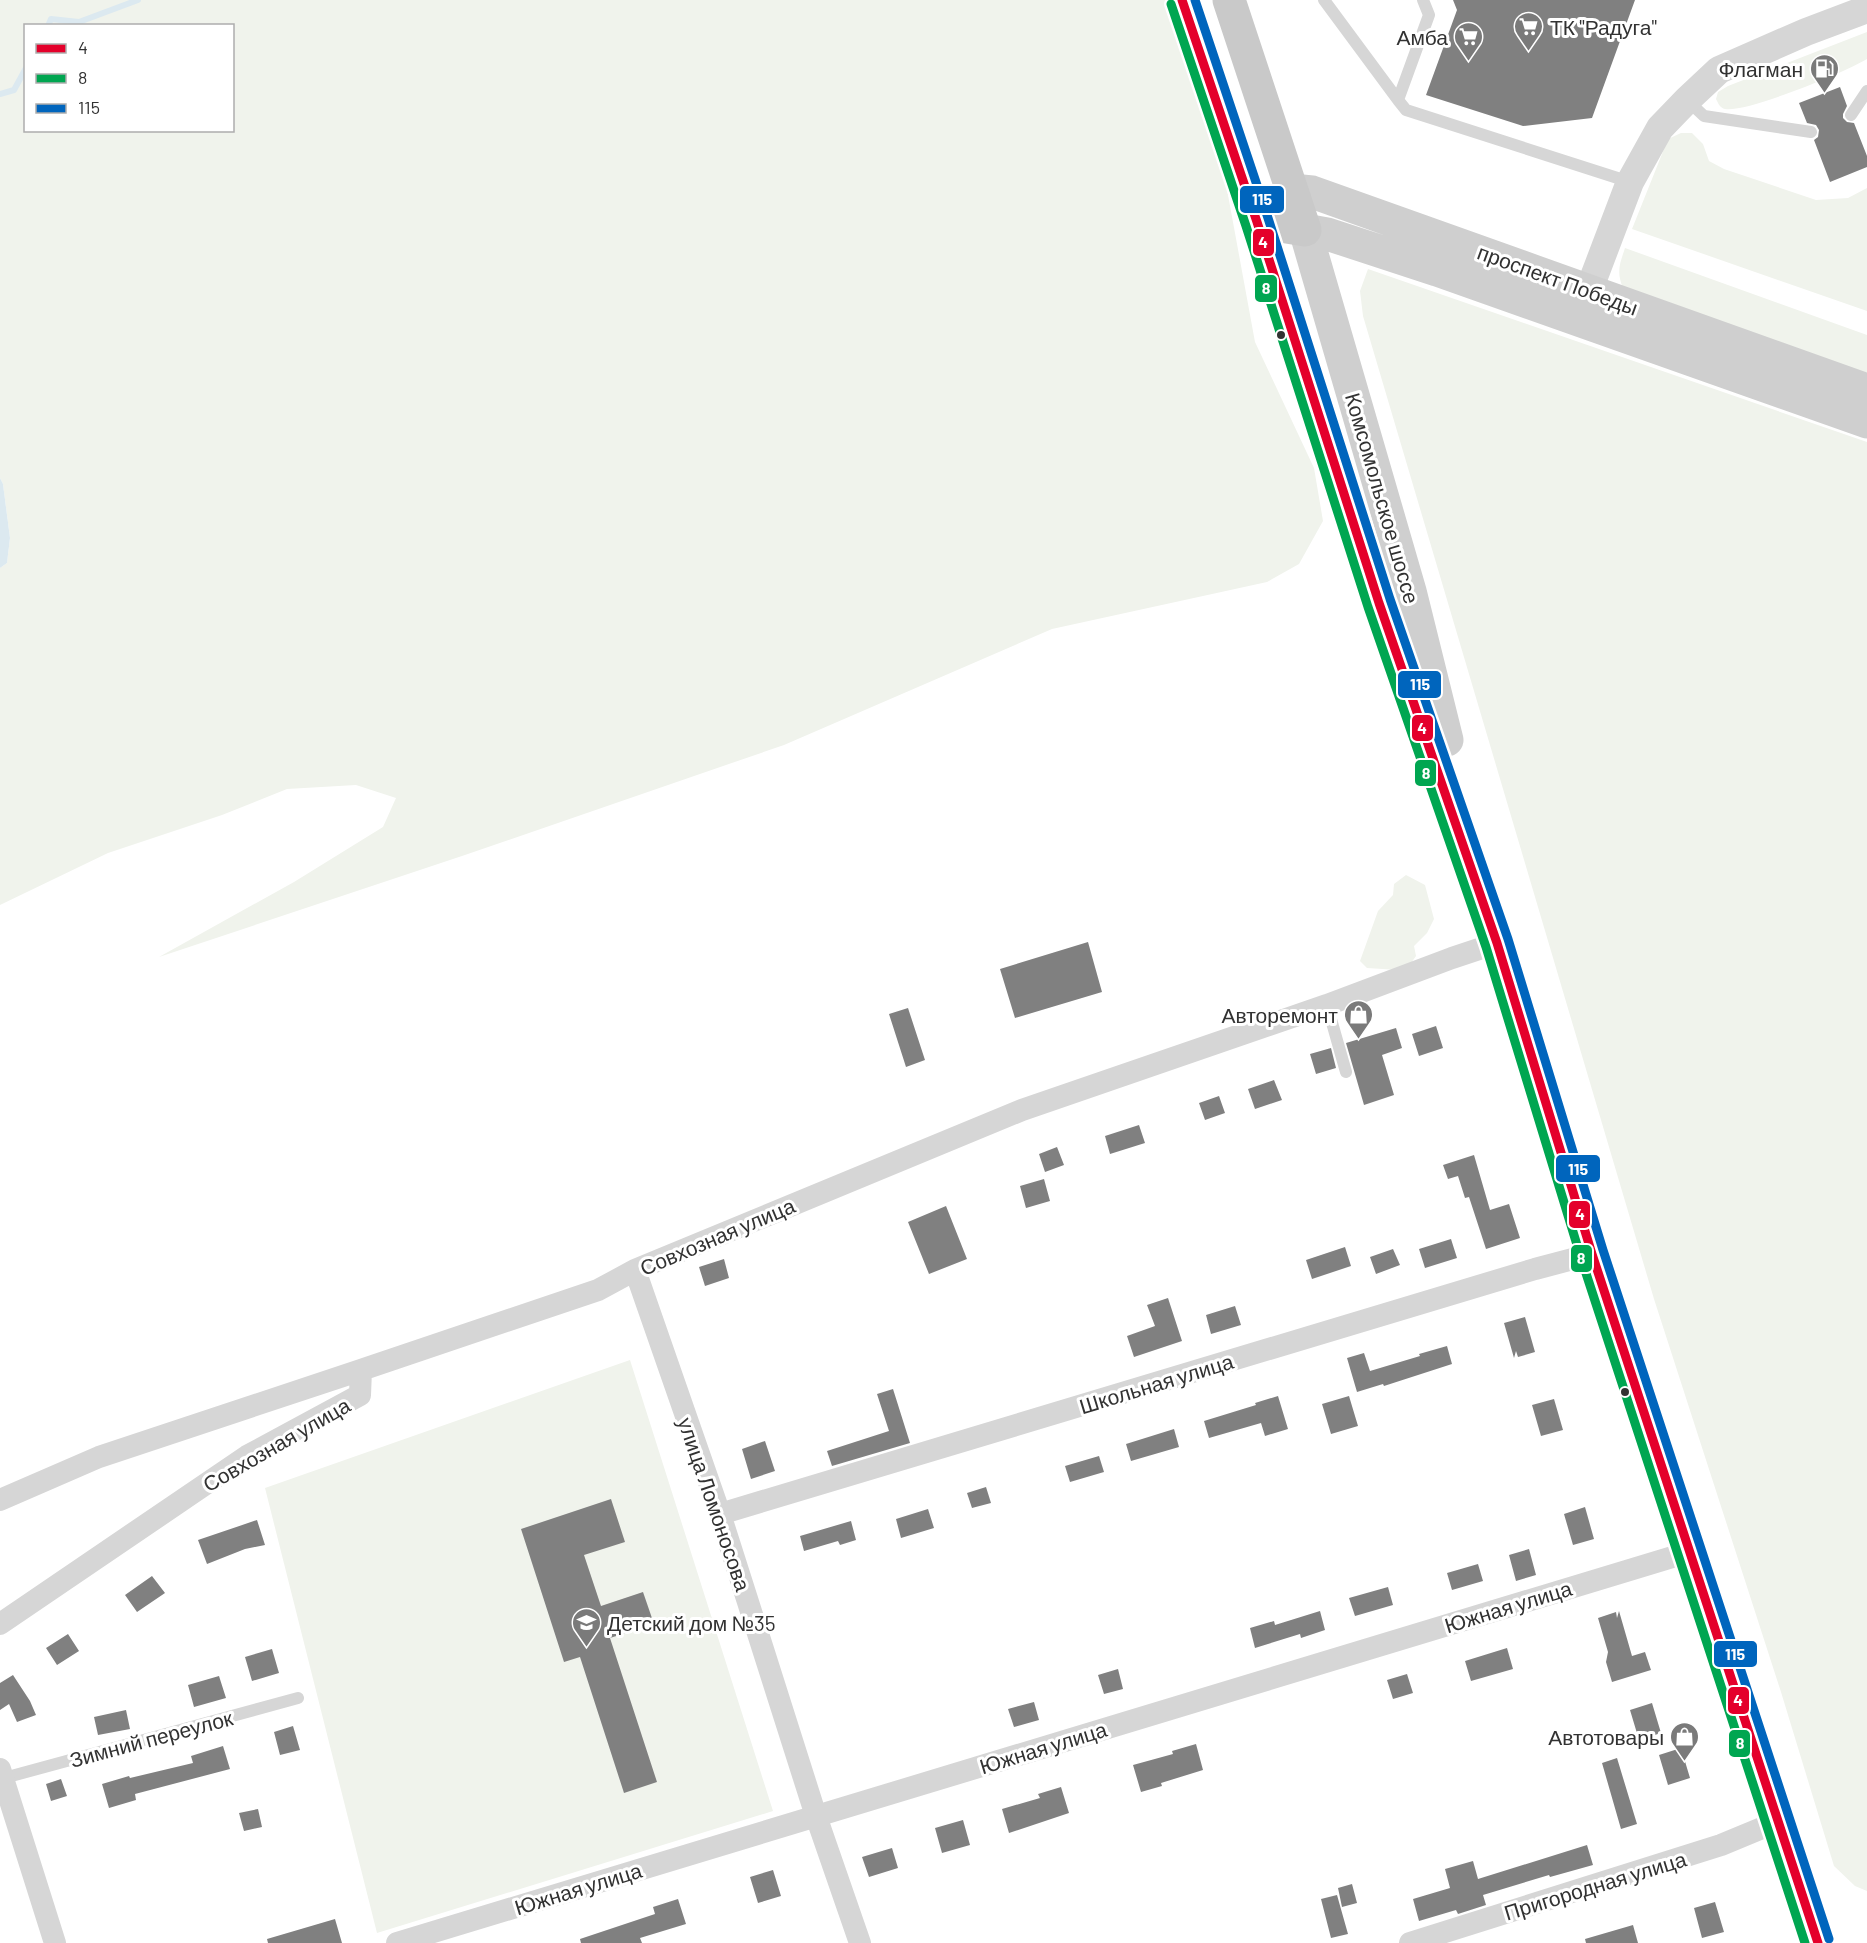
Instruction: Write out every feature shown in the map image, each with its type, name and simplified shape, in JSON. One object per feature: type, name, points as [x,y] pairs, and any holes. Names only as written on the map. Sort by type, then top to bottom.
[{"type":"main road","name":"Комсомольское шоссе","points":[[1182,0],[1257,222],[1379,603],[1497,943],[1592,1254],[1818,1943]]},
{"type":"main road","name":"Комсомольское шоссе","points":[[1229,0],[1305,230],[1410,591],[1497,943]]},
{"type":"main road","points":[[1257,222],[1292,190]]},
{"type":"main road","name":"проспект Победы","points":[[1292,190],[1312,192],[1867,422]]},
{"type":"main road","points":[[1257,222],[1305,230]]},
{"type":"main road","name":"проспект Победы","points":[[1305,230],[1327,234],[1430,268],[1583,305],[1867,390]]},
{"type":"main road","points":[[1379,603],[1410,591]]},
{"type":"street","points":[[1583,305],[1630,182],[1660,128],[1719,70],[1806,32],[1867,9]]},
{"type":"street","name":"Совхозная улица","points":[[0,1624],[247,1456],[360,1395],[361,1370],[598,1290],[635,1270],[1022,1110],[1497,943]]},
{"type":"street","name":"Школьная улица","points":[[720,1514],[1535,1269],[1592,1254]]},
{"type":"street","name":"улица Ломоносова","points":[[635,1270],[720,1514],[816,1816],[860,1943]]},
{"type":"street","points":[[0,1500],[99,1457],[361,1370]]},
{"type":"street","name":"Южная улица","points":[[397,1943],[1689,1552]]},
{"type":"street","points":[[2,1773],[7,1817],[55,1943]]},
{"type":"street","name":"Пригородная улица","points":[[1410,1943],[1721,1845],[1779,1821]]},
{"type":"lane","points":[[1324,0],[1406,110],[1630,182]]},
{"type":"lane","points":[[1398,100],[1429,15],[1423,0]]},
{"type":"lane","points":[[1851,115],[1867,91]]},
{"type":"lane","points":[[1687,100],[1704,116],[1811,132]]},
{"type":"lane","points":[[1326,1005],[1346,1072]]},
{"type":"lane","name":"Зимний переулок","points":[[2,1773],[298,1698]]},
{"type":"shaded area","points":[[0,0],[1168,0],[1206,75],[1255,342],[1314,468],[1323,521],[1299,564],[1267,582],[1052,629],[784,745],[159,957],[294,882],[383,827],[396,798],[356,785],[287,789],[222,815],[108,853],[0,905],[0,568],[7,563],[10,538],[3,484],[0,478]]},
{"type":"shaded area","points":[[1867,32],[1867,59],[1839,73],[1774,98],[1736,109],[1723,108],[1716,99],[1718,92],[1728,86]]},
{"type":"shaded area","points":[[1681,133],[1692,133],[1703,144],[1709,161],[1724,169],[1816,200],[1848,198],[1867,188],[1867,311],[1632,229],[1668,139]]},
{"type":"shaded area","points":[[1625,248],[1867,335],[1867,382],[1623,288],[1619,272]]},
{"type":"shaded area","points":[[1368,269],[1867,442],[1867,1891],[1855,1886],[1834,1866],[1781,1692],[1654,1299],[1363,316],[1360,291]]},
{"type":"shaded area","points":[[0,478],[3,484],[10,538],[7,563],[0,568]]},
{"type":"shaded area","points":[[1406,875],[1425,885],[1434,919],[1427,933],[1414,946],[1416,956],[1409,966],[1398,970],[1367,968],[1360,961],[1378,911],[1393,895],[1394,884]]},
{"type":"shaded area","points":[[630,1360],[773,1811],[377,1933],[265,1488]]},
{"type":"building","name":"ТК \"Радуга\"","points":[[1453,0],[1635,0],[1592,118],[1523,126],[1426,95],[1457,10]]},
{"type":"building","points":[[1840,87],[1847,106],[1843,118],[1847,122],[1854,123],[1867,156],[1867,167],[1830,182],[1814,140],[1818,137],[1819,130],[1816,125],[1807,123],[1799,103]]},
{"type":"building","points":[[1088,942],[1102,992],[1015,1018],[1000,969]]},
{"type":"building","points":[[908,1008],[925,1060],[906,1067],[889,1014]]},
{"type":"building","points":[[1436,1026],[1443,1048],[1419,1056],[1412,1034]]},
{"type":"building","points":[[1396,1028],[1402,1048],[1382,1055],[1394,1095],[1364,1105],[1346,1043]]},
{"type":"building","points":[[1331,1048],[1336,1068],[1316,1074],[1310,1054]]},
{"type":"building","points":[[1274,1080],[1282,1100],[1255,1109],[1248,1089]]},
{"type":"building","points":[[1219,1096],[1225,1113],[1205,1120],[1199,1103]]},
{"type":"building","points":[[1139,1125],[1145,1143],[1110,1154],[1105,1136]]},
{"type":"building","points":[[1057,1147],[1064,1165],[1045,1172],[1039,1154]]},
{"type":"building","points":[[1474,1155],[1490,1210],[1509,1204],[1520,1238],[1486,1249],[1469,1197],[1465,1198],[1458,1176],[1448,1179],[1443,1165]]},
{"type":"building","points":[[1044,1179],[1050,1201],[1026,1208],[1020,1186]]},
{"type":"building","points":[[946,1206],[967,1259],[929,1274],[908,1222]]},
{"type":"building","points":[[1451,1239],[1457,1258],[1425,1268],[1419,1249]]},
{"type":"building","points":[[1345,1247],[1351,1266],[1312,1279],[1306,1260]]},
{"type":"building","points":[[1393,1249],[1400,1265],[1376,1274],[1370,1257]]},
{"type":"building","points":[[724,1259],[729,1278],[705,1286],[699,1267]]},
{"type":"building","points":[[1168,1298],[1182,1341],[1134,1357],[1127,1336],[1155,1326],[1147,1305]]},
{"type":"building","points":[[1235,1306],[1241,1325],[1211,1334],[1206,1315]]},
{"type":"building","points":[[1525,1317],[1535,1352],[1518,1357],[1516,1351],[1514,1358],[1504,1323]]},
{"type":"building","points":[[1447,1346],[1452,1364],[1384,1386],[1383,1384],[1357,1392],[1347,1358],[1364,1353],[1370,1371]]},
{"type":"building","points":[[893,1389],[910,1443],[832,1466],[827,1451],[889,1431],[877,1394]]},
{"type":"building","points":[[1278,1396],[1288,1429],[1265,1436],[1261,1423],[1209,1438],[1204,1421]]},
{"type":"building","points":[[1349,1396],[1358,1426],[1331,1434],[1322,1404]]},
{"type":"building","points":[[1554,1399],[1563,1430],[1541,1436],[1532,1405]]},
{"type":"building","points":[[1174,1429],[1179,1447],[1131,1461],[1126,1444]]},
{"type":"building","points":[[765,1441],[775,1471],[751,1479],[742,1449]]},
{"type":"building","points":[[1099,1456],[1104,1472],[1070,1482],[1065,1466]]},
{"type":"building","points":[[986,1487],[991,1503],[972,1508],[967,1493]]},
{"type":"building","name":"Детский дом №35","points":[[611,1499],[625,1542],[584,1555],[601,1606],[643,1592],[654,1624],[610,1638],[657,1782],[624,1793],[580,1657],[564,1662],[521,1529]]},
{"type":"building","points":[[1585,1507],[1594,1539],[1573,1545],[1564,1514]]},
{"type":"building","points":[[928,1509],[934,1528],[901,1538],[896,1519]]},
{"type":"building","points":[[257,1520],[265,1545],[245,1549],[207,1564],[198,1540]]},
{"type":"building","points":[[851,1521],[856,1540],[840,1545],[838,1541],[804,1551],[800,1536]]},
{"type":"building","points":[[1529,1549],[1536,1575],[1516,1581],[1509,1555]]},
{"type":"building","points":[[1478,1564],[1483,1581],[1452,1590],[1447,1573]]},
{"type":"building","points":[[152,1576],[165,1593],[137,1612],[125,1595]]},
{"type":"building","points":[[1388,1587],[1393,1605],[1355,1616],[1349,1598]]},
{"type":"building","points":[[1320,1611],[1325,1630],[1301,1638],[1300,1634],[1255,1648],[1250,1628],[1274,1621],[1275,1625]]},
{"type":"building","points":[[1619,1611],[1632,1656],[1645,1652],[1651,1670],[1612,1682],[1606,1662],[1608,1652],[1598,1618],[1616,1612],[1617,1618]]},
{"type":"building","points":[[68,1634],[79,1651],[57,1665],[46,1648]]},
{"type":"building","points":[[1507,1648],[1513,1669],[1471,1681],[1465,1661]]},
{"type":"building","points":[[272,1649],[279,1673],[252,1681],[245,1657]]},
{"type":"building","points":[[1118,1669],[1123,1689],[1104,1694],[1098,1675]]},
{"type":"building","points":[[1407,1674],[1413,1693],[1393,1699],[1387,1680]]},
{"type":"building","points":[[13,1675],[36,1715],[17,1722],[9,1704],[0,1710],[0,1683]]},
{"type":"building","points":[[219,1676],[226,1698],[194,1707],[188,1685]]},
{"type":"building","points":[[1034,1702],[1039,1720],[1014,1727],[1008,1709]]},
{"type":"building","points":[[1652,1703],[1661,1733],[1639,1740],[1630,1710]]},
{"type":"building","points":[[126,1710],[130,1729],[98,1735],[94,1717]]},
{"type":"building","points":[[293,1726],[300,1750],[280,1755],[274,1732]]},
{"type":"building","points":[[1196,1744],[1203,1770],[1141,1792],[1133,1765],[1173,1754],[1172,1751]]},
{"type":"building","points":[[223,1746],[230,1769],[135,1794],[136,1800],[109,1808],[102,1784],[193,1763],[191,1756]]},
{"type":"building","points":[[1681,1748],[1690,1778],[1668,1785],[1659,1755]]},
{"type":"building","points":[[1617,1758],[1637,1824],[1621,1829],[1602,1763]]},
{"type":"building","points":[[61,1779],[67,1796],[51,1801],[46,1784]]},
{"type":"building","points":[[1061,1787],[1069,1813],[1009,1833],[1002,1809],[1040,1798],[1038,1794]]},
{"type":"building","points":[[258,1809],[262,1827],[244,1831],[239,1813]]},
{"type":"building","points":[[963,1820],[970,1845],[942,1853],[935,1828]]},
{"type":"building","points":[[1587,1845],[1593,1865],[1550,1877],[1549,1875],[1483,1895],[1486,1905],[1458,1914],[1456,1910],[1419,1921],[1413,1899],[1450,1888],[1445,1869],[1473,1861],[1478,1879]]},
{"type":"building","points":[[892,1848],[898,1868],[869,1877],[862,1857]]},
{"type":"building","points":[[773,1870],[781,1896],[758,1903],[750,1877]]},
{"type":"building","points":[[1352,1884],[1357,1903],[1342,1907],[1338,1888]]},
{"type":"building","points":[[1337,1895],[1348,1934],[1331,1938],[1321,1899]]},
{"type":"building","points":[[678,1899],[686,1924],[640,1938],[642,1943],[581,1943],[580,1939],[655,1914],[653,1907]]},
{"type":"building","points":[[1715,1902],[1724,1932],[1702,1938],[1694,1908]]},
{"type":"building","points":[[335,1919],[342,1943],[268,1943],[267,1939]]},
{"type":"building","points":[[1633,1925],[1638,1943],[1586,1943],[1585,1939]]},
{"type":"waterway","points":[[49,24],[51,19],[79,22],[138,0]]},
{"type":"waterway","points":[[0,94],[14,90],[24,72]]},
{"type":"transit line","name":"4","points":[[1182,0],[1257,222],[1379,603],[1497,943],[1592,1254],[1818,1943]]},
{"type":"transit line","name":"115","points":[[1195,0],[1268,218],[1390,599],[1508,939],[1603,1250],[1829,1939]]},
{"type":"transit line","name":"8","points":[[1171,4],[1246,226],[1368,607],[1486,947],[1581,1258],[1805,1943]]},
{"type":"place","name":"ТК \"Радуга\"","points":[[1529,52]]},
{"type":"place","name":"Амба","points":[[1469,62]]},
{"type":"place","name":"Флагман","points":[[1824,94]]},
{"type":"place","name":"Авторемонт","points":[[1359,1040]]},
{"type":"place","name":"Детский дом №35","points":[[586,1648]]},
{"type":"place","name":"Автотовары","points":[[1685,1762]]}]
